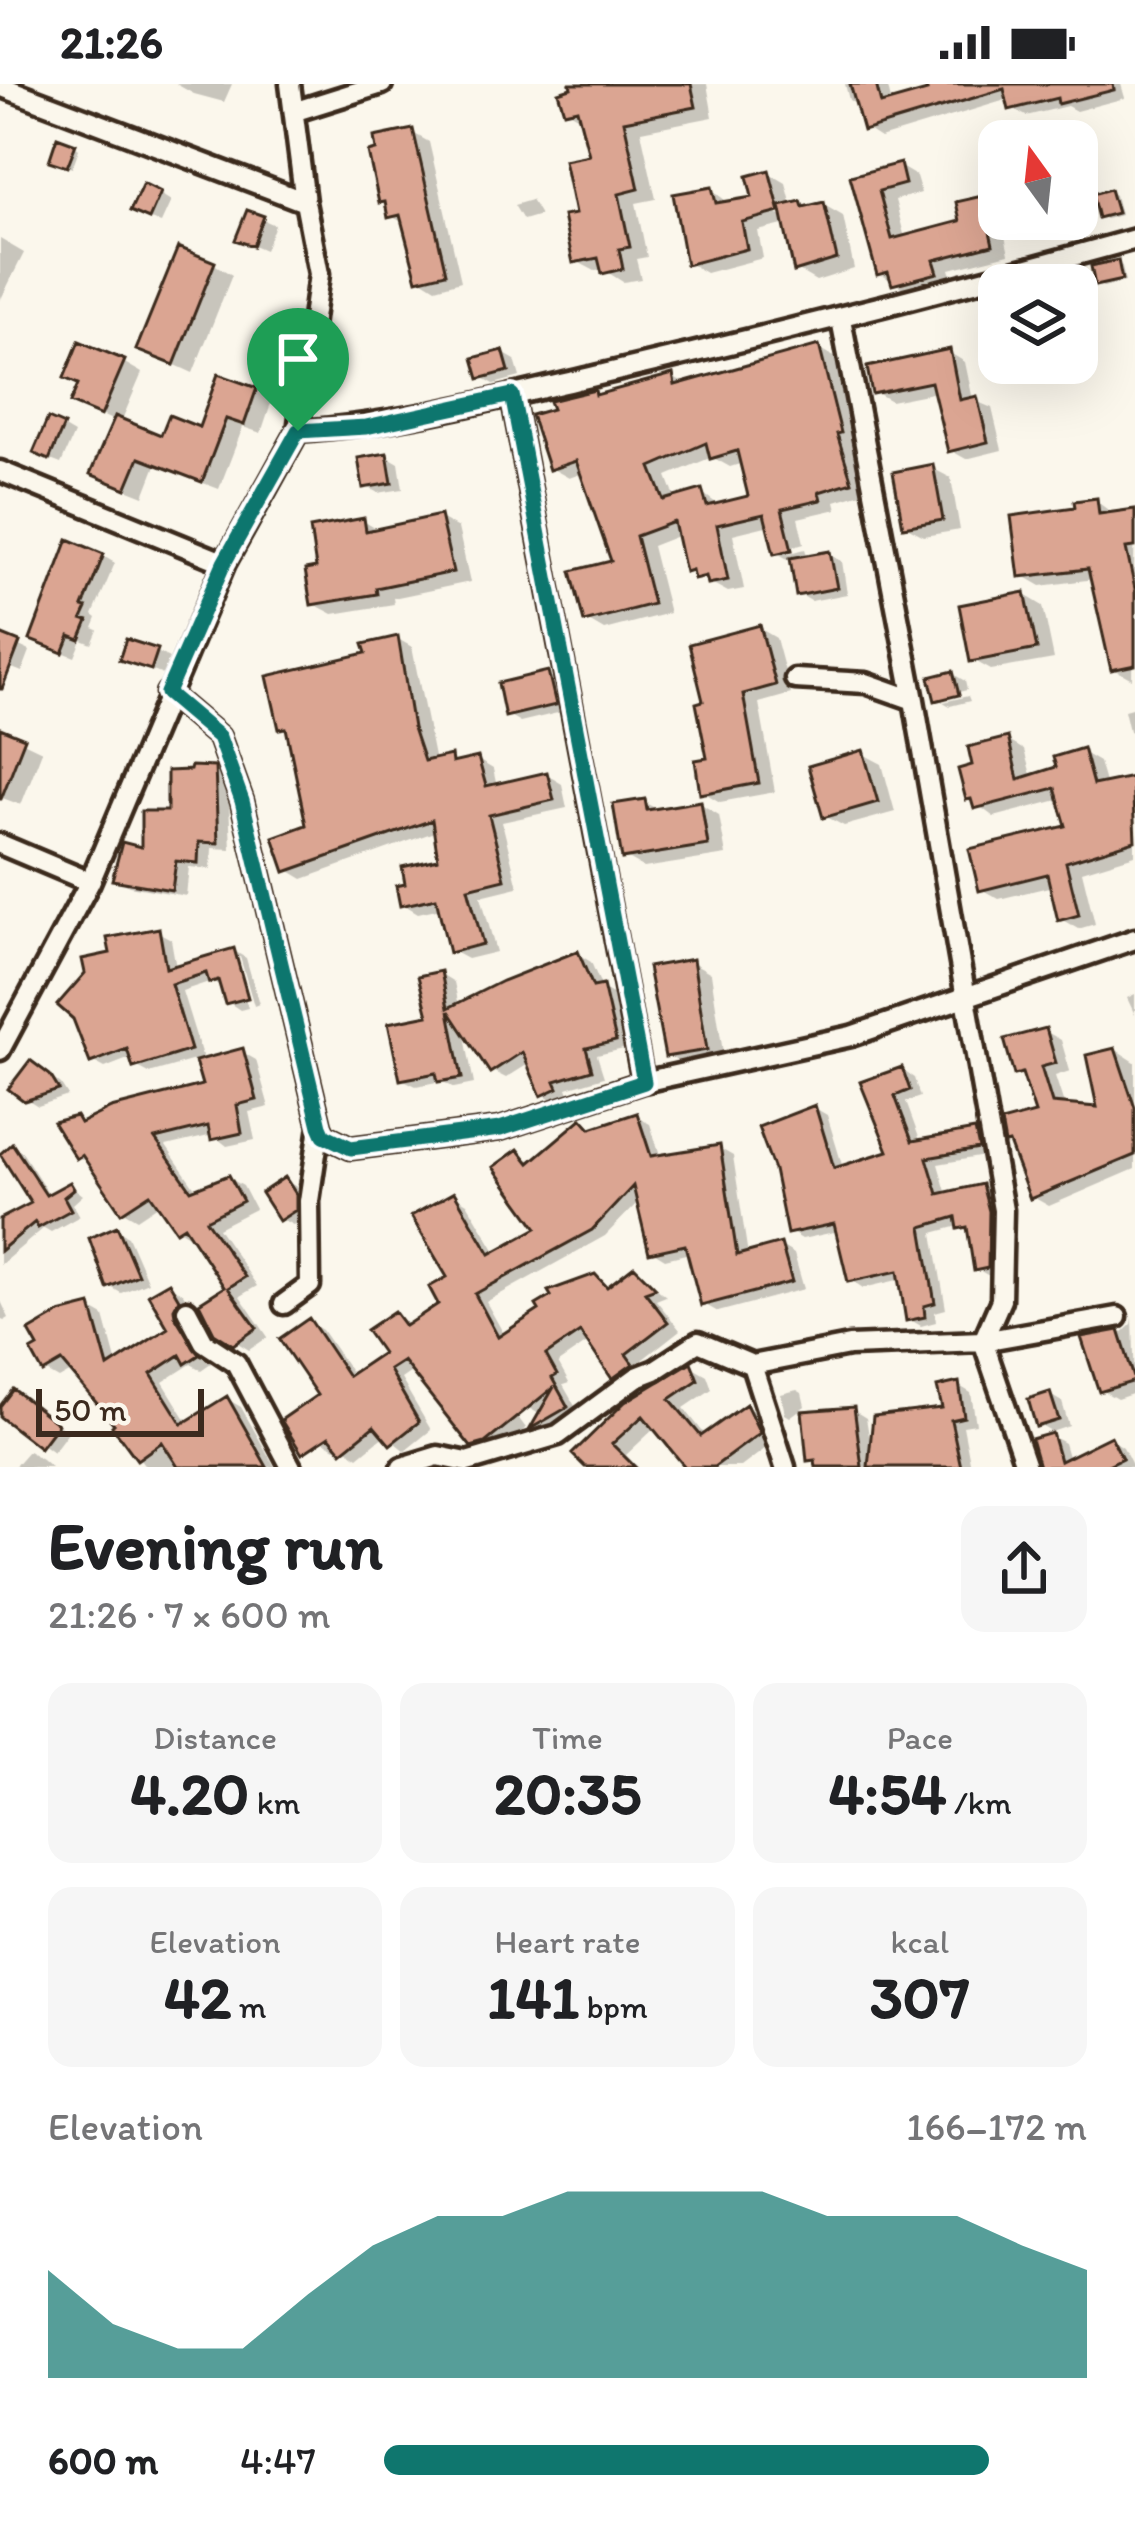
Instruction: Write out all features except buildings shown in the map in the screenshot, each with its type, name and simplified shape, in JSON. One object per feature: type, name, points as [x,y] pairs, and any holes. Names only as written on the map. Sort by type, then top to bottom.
[{"type":"street","points":[[0,1050],[89,882],[224,563],[298,431],[320,274],[290,84]]},
{"type":"street","points":[[296,111],[382,84]]},
{"type":"street","points":[[0,86],[305,202]]},
{"type":"street","points":[[298,431],[366,427],[512,395],[841,319],[1135,239]]},
{"type":"street","points":[[841,319],[914,700],[1003,1210],[1001,1300],[983,1341],[1026,1467]]},
{"type":"street","points":[[512,395],[644,1082]]},
{"type":"street","points":[[0,471],[224,563]]},
{"type":"street","points":[[795,679],[866,683],[914,700]]},
{"type":"street","points":[[167,693],[219,737],[234,779],[320,1126],[324,1135],[351,1148],[500,1129],[644,1082],[851,1036],[1135,939]]},
{"type":"street","points":[[0,844],[89,882]]},
{"type":"street","points":[[284,1304],[310,1285],[309,1201],[320,1126]]},
{"type":"street","points":[[187,1310],[204,1342],[236,1363],[291,1467]]},
{"type":"street","points":[[402,1467],[438,1456],[466,1462],[558,1435],[637,1377],[698,1342],[752,1365],[849,1346],[983,1341],[1117,1317]]},
{"type":"street","points":[[752,1365],[785,1467]]},
{"type":"route","points":[[512,395],[644,1082],[500,1129],[351,1148],[324,1135],[242,801],[219,737],[167,693],[224,563],[298,431],[366,427],[512,395]]}]
